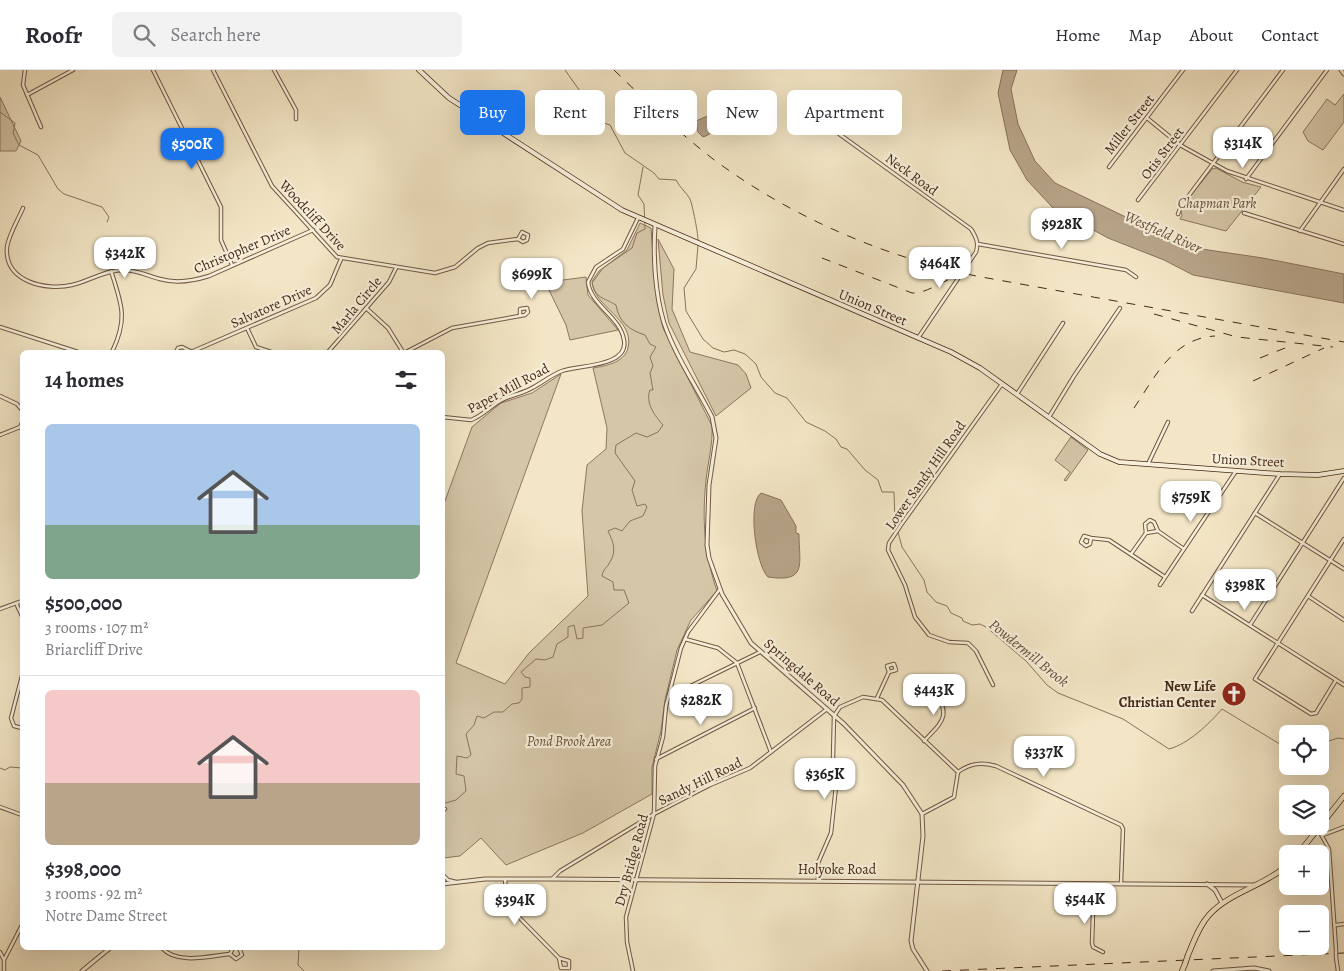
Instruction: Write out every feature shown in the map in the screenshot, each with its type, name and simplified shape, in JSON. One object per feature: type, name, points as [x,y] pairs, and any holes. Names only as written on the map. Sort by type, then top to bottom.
[{"type":"highway","points":[[1329,815],[1344,796]]},
{"type":"highway","points":[[1305,845],[1313,835]]},
{"type":"highway","points":[[1182,971],[1199,928],[1208,916],[1222,903],[1279,870]]},
{"type":"main road","name":"Union Street","points":[[419,70],[437,88],[455,101],[574,181],[642,220],[918,338],[967,361],[1017,394],[1106,458],[1123,463],[1147,466],[1280,474],[1344,472]]},
{"type":"street","points":[[25,70],[22,85],[40,126]]},
{"type":"street","points":[[26,95],[73,70]]},
{"type":"street","points":[[153,70],[221,207],[221,240],[232,266]]},
{"type":"street","name":"Woodcliff Drive","points":[[214,70],[272,186],[341,259],[431,273],[442,272],[458,264],[484,244],[499,240],[525,242],[528,235],[522,232],[518,240]]},
{"type":"street","points":[[274,70],[296,110],[296,119]]},
{"type":"street","name":"Miller Street","points":[[1109,167],[1184,70]]},
{"type":"street","name":"Otis Street","points":[[1138,200],[1237,70]]},
{"type":"street","points":[[1178,214],[1181,206],[1283,70]]},
{"type":"street","points":[[1246,179],[1327,70]]},
{"type":"street","points":[[1341,70],[1344,74]]},
{"type":"street","points":[[1146,118],[1180,144],[1213,164],[1246,179],[1344,210]]},
{"type":"street","name":"Neck Road","points":[[840,135],[971,229],[978,244]]},
{"type":"street","points":[[1300,230],[1344,169]]},
{"type":"street","name":"Christopher Drive","points":[[23,208],[10,237],[7,252],[12,268],[23,279],[43,286],[66,286],[111,271],[128,270],[163,280],[185,282],[232,266],[314,230]]},
{"type":"street","points":[[1244,213],[1344,244]]},
{"type":"street","name":"Paper Mill Road","points":[[445,417],[471,420],[500,401],[534,388],[561,371],[612,360],[622,353],[625,341],[623,334],[614,320],[592,296],[588,282],[596,267],[623,249],[642,220]]},
{"type":"street","name":"Springdale Road","points":[[655,226],[657,283],[663,318],[673,342],[712,417],[715,428],[709,485],[707,546],[720,589],[745,634],[760,652],[827,709],[904,786],[922,814]]},
{"type":"street","points":[[918,338],[971,260],[978,244],[1126,270],[1136,277]]},
{"type":"street","name":"Salvatore Drive","points":[[197,350],[320,295],[333,281],[341,259]]},
{"type":"street","name":"Marla Circle","points":[[330,350],[391,279],[396,268]]},
{"type":"street","points":[[111,271],[122,304],[124,320],[113,350]]},
{"type":"street","points":[[366,308],[388,328],[404,350]]},
{"type":"street","points":[[1049,417],[1120,308]]},
{"type":"street","points":[[409,350],[452,328],[520,316]]},
{"type":"street","points":[[1017,394],[1063,322]]},
{"type":"street","points":[[0,327],[72,350]]},
{"type":"street","points":[[247,328],[256,347],[265,350]]},
{"type":"street","name":"Lower Sandy Hill Road","points":[[994,685],[976,651],[968,644],[936,639],[921,628],[911,610],[903,580],[889,556],[888,550],[891,539],[1002,384]]},
{"type":"street","points":[[0,396],[17,404],[20,408]]},
{"type":"street","points":[[1147,466],[1168,422]]},
{"type":"street","points":[[0,435],[20,427]]},
{"type":"street","points":[[1160,585],[1236,471]]},
{"type":"street","points":[[1192,611],[1280,474]]},
{"type":"street","points":[[1250,625],[1344,478]]},
{"type":"street","points":[[1255,513],[1344,569]]},
{"type":"street","points":[[1131,554],[1146,533],[1145,524],[1150,520],[1154,522],[1158,531],[1184,549]]},
{"type":"street","points":[[1146,533],[1158,531]]},
{"type":"street","points":[[1091,538],[1088,545],[1081,542],[1084,536],[1107,539],[1165,577]]},
{"type":"street","points":[[1336,680],[1313,714],[1255,679],[1344,539]]},
{"type":"street","name":"Dry Bridge Road","points":[[633,971],[627,942],[626,920],[635,879],[654,814],[656,759],[663,737],[668,698],[685,638],[693,623],[720,589]]},
{"type":"street","points":[[1202,595],[1344,685]]},
{"type":"street","points":[[1308,596],[1344,620]]},
{"type":"street","points":[[0,609],[20,602]]},
{"type":"street","points":[[16,603],[20,612]]},
{"type":"street","points":[[685,638],[718,648],[737,663],[771,752]]},
{"type":"street","points":[[668,698],[760,652]]},
{"type":"street","points":[[877,698],[889,672]]},
{"type":"street","points":[[20,684],[11,718],[14,726],[20,728]]},
{"type":"street","points":[[923,741],[940,726],[943,720],[941,704],[934,687]]},
{"type":"street","points":[[818,881],[818,864],[831,833],[835,789],[833,758],[834,716],[840,707],[851,700],[863,697],[877,698],[886,703],[923,741],[958,772]]},
{"type":"street","points":[[656,759],[754,708]]},
{"type":"street","name":"Sandy Hill Road","points":[[552,879],[560,871],[654,814],[710,784],[744,771],[827,709]]},
{"type":"street","points":[[958,772],[976,763],[996,766],[1121,825],[1124,829],[1121,883]]},
{"type":"street","points":[[928,971],[911,942],[923,836],[922,814],[954,797],[958,772]]},
{"type":"street","points":[[0,807],[20,814]]},
{"type":"street","points":[[1329,833],[1344,827]]},
{"type":"street","points":[[1323,835],[1330,853],[1338,971]]},
{"type":"street","points":[[445,877],[456,882]]},
{"type":"street","points":[[505,879],[507,905],[559,958],[569,962],[569,968],[561,968],[559,958]]},
{"type":"street","name":"Holyoke Road","points":[[445,884],[505,879],[635,879],[1204,883],[1255,885]]},
{"type":"street","points":[[1094,882],[1092,943],[1094,947],[1103,952]]},
{"type":"street","points":[[1204,883],[1214,890],[1222,903]]},
{"type":"street","points":[[1335,925],[1344,924]]},
{"type":"street","points":[[4,960],[20,929]]},
{"type":"street","points":[[82,971],[108,950]]},
{"type":"street","points":[[164,950],[168,953],[186,958],[230,954]]},
{"type":"street","points":[[230,954],[232,950]]},
{"type":"street","points":[[230,954],[234,959],[240,958],[242,953],[240,950]]},
{"type":"street","points":[[0,952],[4,960],[4,971]]},
{"type":"street","points":[[1214,971],[1254,968],[1269,971]]},
{"type":"green space","points":[[1344,94],[1344,122],[1323,150],[1308,141],[1303,132],[1327,99],[1335,105]]},
{"type":"green space","points":[[0,97],[21,141],[16,151],[0,151]]},
{"type":"green space","name":"Chapman Park","points":[[1216,168],[1242,182],[1261,187],[1226,231],[1180,219],[1182,215],[1180,209],[1212,169]]},
{"type":"green space","name":"Pond Brook Area","points":[[640,223],[651,228],[656,295],[663,328],[712,426],[704,523],[709,563],[717,591],[691,620],[677,650],[652,767],[652,794],[583,833],[506,865],[481,838],[460,856],[445,858],[445,501],[472,427],[501,403],[532,393],[561,374],[456,663],[505,684],[529,653],[588,596],[582,511],[587,465],[606,449],[607,428],[593,368],[614,363],[623,357],[628,348],[629,338],[620,321],[599,298],[594,290],[592,281],[599,271],[627,250]]},
{"type":"green space","points":[[658,239],[674,269],[672,309],[690,352],[738,365],[746,374],[751,388],[716,416],[669,323],[663,295]]},
{"type":"green space","points":[[586,277],[588,295],[618,330],[570,340],[566,325],[547,286],[563,280]]},
{"type":"green space","points":[[1071,437],[1088,450],[1066,481],[1064,480],[1070,472],[1055,460]]},
{"type":"shaded area","points":[[1003,70],[1017,70],[1011,89],[1018,124],[1035,161],[1055,183],[1132,220],[1159,238],[1188,247],[1263,258],[1344,274],[1344,303],[1193,275],[1164,260],[1108,238],[1053,208],[1027,180],[1010,150],[998,93]]},
{"type":"shaded area","points":[[707,116],[707,135],[703,137],[698,132],[697,121]]},
{"type":"shaded area","points":[[761,493],[781,500],[796,526],[796,533],[799,534],[800,562],[795,574],[790,577],[768,577],[760,561],[755,535],[754,509]]},
{"type":"waterway","name":"Powdermill Brook","points":[[565,70],[582,94],[600,108],[598,115],[601,122],[610,125],[625,153],[654,173],[659,179],[676,180],[690,199],[698,241]]},
{"type":"waterway","points":[[0,112],[15,123],[13,133],[19,145],[38,155],[58,189],[64,194],[102,207],[109,217],[107,222]]},
{"type":"waterway","points":[[445,803],[456,800],[466,791],[464,776],[456,774],[457,756],[467,758],[471,755],[466,734],[474,725],[477,716],[484,718],[494,712],[503,712],[512,704],[519,703],[522,699],[522,688],[530,687],[530,678],[525,677],[521,672],[536,659],[545,660],[553,657],[557,644],[568,637],[568,627],[574,625],[577,639],[583,638],[583,628],[602,625],[629,603],[624,590],[614,590],[613,582],[602,576],[612,558],[614,550],[608,531],[615,528],[622,531],[630,521],[643,516],[647,507],[645,504],[637,506],[632,490],[635,481],[615,453],[616,445],[636,433],[647,437],[658,432],[663,425],[654,413],[649,400],[650,390],[653,390],[650,373],[653,366],[650,357],[656,347],[650,344],[645,335],[634,331],[622,321],[616,305],[598,295],[592,283],[603,268],[632,248],[637,233],[645,229],[644,204],[638,195],[643,167]]},
{"type":"waterway","name":"Powdermill Brook","points":[[698,245],[696,269],[684,288],[686,311],[703,339],[713,348],[724,352],[734,350],[745,354],[756,364],[761,377],[775,393],[787,398],[806,422],[825,431],[836,439],[841,447],[847,449],[865,470],[878,480],[882,492],[894,492],[895,521],[902,547],[924,580],[927,592],[936,602],[947,606],[951,613],[962,618],[963,621],[972,625],[980,624],[986,627],[1026,661],[1047,685],[1058,693],[1123,719],[1169,749],[1191,738],[1205,727],[1222,709],[1279,744]]},
{"type":"waterway","name":"Powdermill Brook","points":[[1329,741],[1338,738],[1344,739]]},
{"type":"waterway","points":[[0,768],[5,770],[10,767],[20,768]]},
{"type":"waterway","points":[[299,950],[298,965],[304,971]]},
{"type":"railway","points":[[614,70],[687,138],[743,180],[806,216],[872,245],[941,268],[976,276],[1344,342]]},
{"type":"railway","points":[[822,258],[912,293],[965,276]]},
{"type":"railway","points":[[1154,314],[1237,337],[1333,347]]},
{"type":"railway","points":[[1134,408],[1158,372],[1176,351],[1200,338],[1215,336]]},
{"type":"railway","points":[[1260,358],[1290,346]]},
{"type":"railway","points":[[1253,381],[1324,348]]},
{"type":"railway","points":[[942,971],[1344,953]]},
{"type":"place","name":"New Life Christian Center","points":[[1234,694]]},
{"type":"water label","name":"Westfield River","points":[[1163,232]]}]
